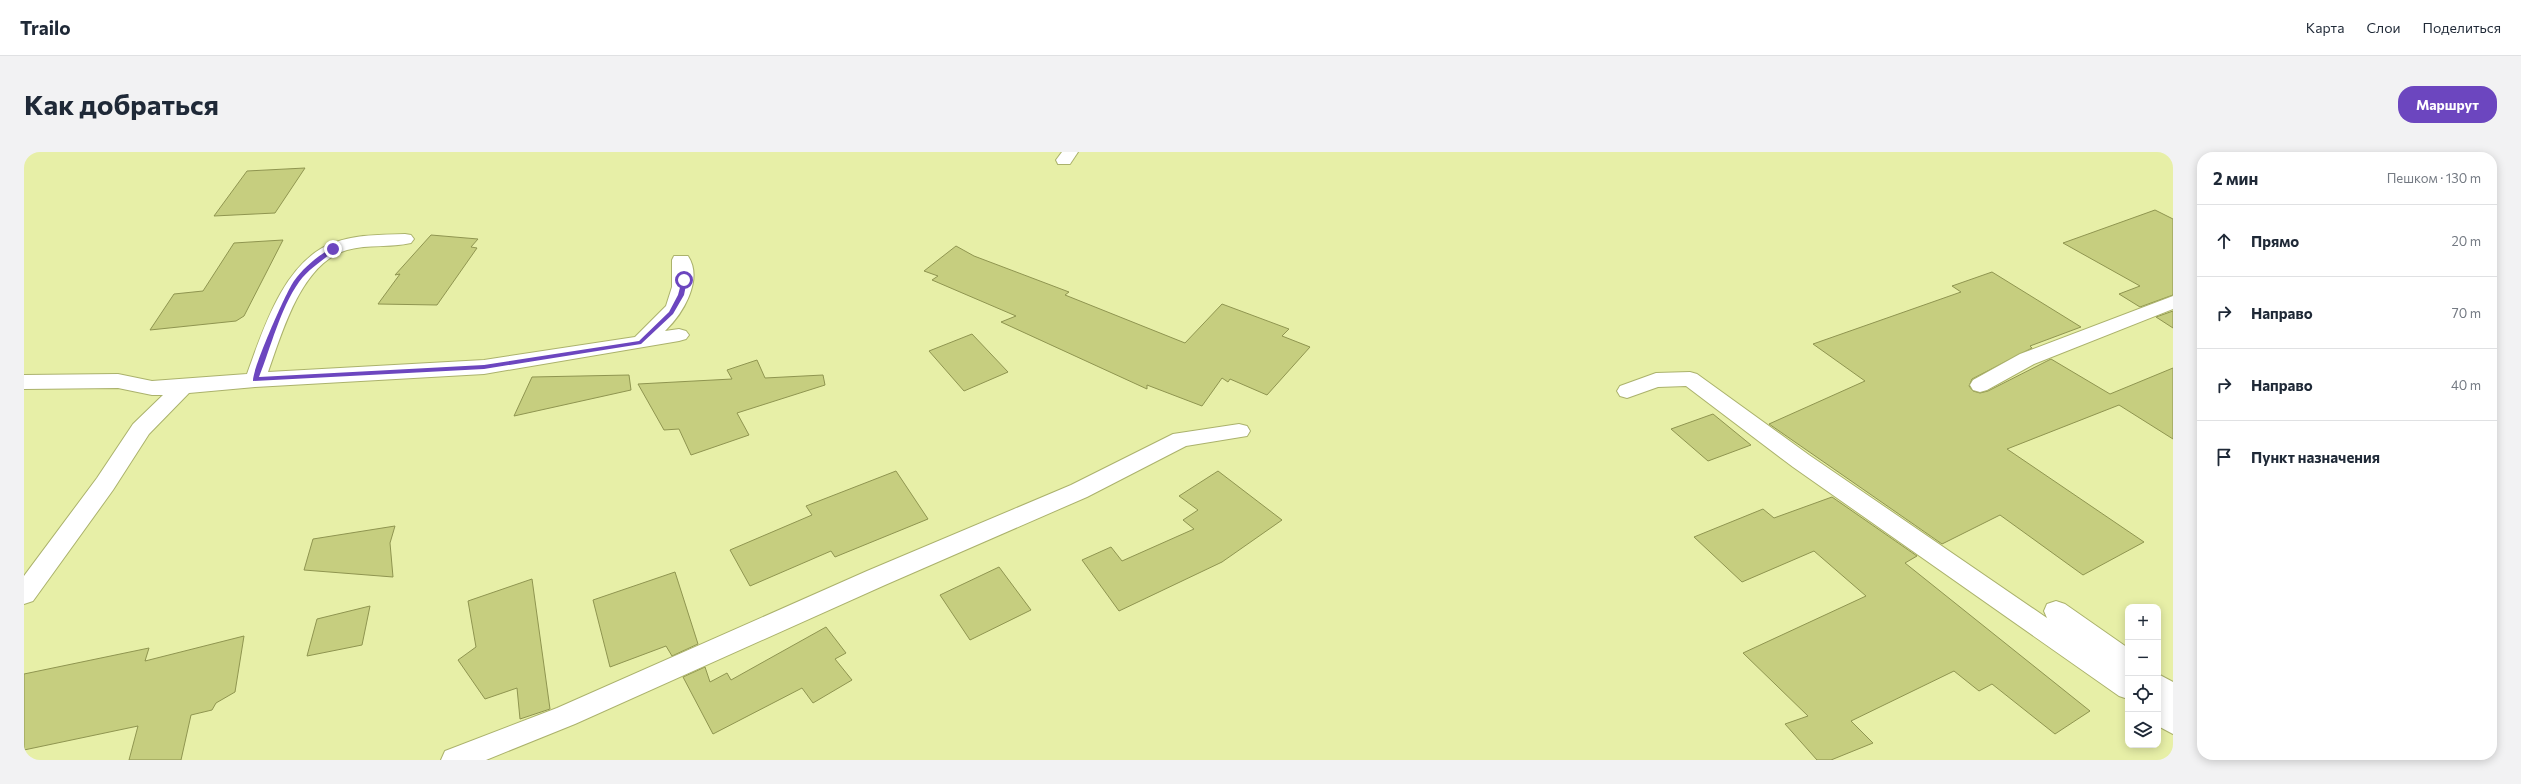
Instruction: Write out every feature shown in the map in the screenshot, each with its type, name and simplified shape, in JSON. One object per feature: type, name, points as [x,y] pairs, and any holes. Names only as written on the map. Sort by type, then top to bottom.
[{"type":"street","points":[[255,380],[282,308],[296,282],[315,261],[333,249],[361,241],[405,239]]},
{"type":"street","points":[[641,342],[660,326],[681,295],[684,280],[681,260]]},
{"type":"street","points":[[1980,385],[2027,359],[2173,302]]},
{"type":"street","points":[[24,382],[118,381],[152,388],[183,387],[255,380],[484,367],[679,335]]},
{"type":"street","points":[[1627,391],[1656,380],[1690,379],[1801,460],[2125,686]]},
{"type":"street","points":[[24,594],[104,484],[141,429],[183,387]]},
{"type":"street","points":[[455,760],[566,716],[876,578],[1079,491],[1181,439],[1239,431]]},
{"type":"street","points":[[2056,611],[2125,660]]},
{"type":"street","points":[[2161,687],[2173,697]]},
{"type":"street","points":[[2160,712],[2173,722]]},
{"type":"building","points":[[305,168],[275,213],[214,216],[247,171]]},
{"type":"building","points":[[2155,210],[2173,219],[2173,295],[2140,307],[2119,294],[2140,286],[2063,243]]},
{"type":"building","points":[[431,235],[478,239],[471,247],[477,248],[437,305],[378,304],[400,274],[395,275]]},
{"type":"building","points":[[283,240],[244,316],[236,321],[150,330],[174,294],[203,291],[234,243]]},
{"type":"building","points":[[956,246],[974,256],[1069,292],[1065,295],[1185,343],[1222,304],[1289,329],[1282,336],[1310,347],[1267,395],[1230,379],[1228,382],[1222,378],[1202,406],[1147,385],[1147,389],[1001,322],[1016,316],[932,280],[938,276],[924,271]]},
{"type":"building","points":[[1992,272],[2081,327],[2030,346],[2032,348],[1972,379],[1969,386],[1973,391],[1980,393],[1988,391],[2051,359],[2110,394],[2173,368],[2173,439],[2119,405],[2007,449],[2144,542],[2083,575],[2000,515],[1942,544],[1769,424],[1865,381],[1813,344],[1961,292],[1952,286]]},
{"type":"building","points":[[2173,311],[2173,328],[2156,317]]},
{"type":"building","points":[[972,334],[1008,372],[964,391],[929,351]]},
{"type":"building","points":[[757,360],[765,378],[823,375],[825,385],[737,413],[749,435],[691,455],[679,429],[664,430],[638,384],[732,379],[727,370]]},
{"type":"building","points":[[629,375],[631,390],[514,416],[532,377]]},
{"type":"building","points":[[1713,414],[1751,445],[1708,461],[1671,429]]},
{"type":"building","points":[[896,471],[928,519],[835,557],[831,551],[750,586],[730,550],[812,515],[806,506]]},
{"type":"building","points":[[1218,471],[1282,520],[1222,562],[1119,611],[1082,560],[1111,547],[1122,561],[1194,529],[1183,520],[1198,510],[1179,496]]},
{"type":"building","points":[[1832,497],[1917,556],[1905,563],[2090,711],[2055,734],[1992,684],[1979,691],[1954,671],[1851,721],[1873,743],[1831,760],[1817,760],[1785,724],[1808,716],[1743,653],[1866,596],[1814,551],[1742,582],[1694,537],[1763,509],[1774,518]]},
{"type":"building","points":[[395,526],[390,543],[393,577],[304,570],[313,539]]},
{"type":"building","points":[[999,567],[1031,610],[970,640],[940,595]]},
{"type":"building","points":[[675,572],[698,644],[672,656],[666,646],[610,667],[593,600]]},
{"type":"building","points":[[532,579],[550,709],[520,719],[517,688],[485,699],[458,660],[476,647],[468,601]]},
{"type":"building","points":[[370,606],[362,645],[307,656],[317,619]]},
{"type":"building","points":[[826,627],[846,653],[835,659],[852,680],[813,703],[802,688],[713,734],[683,677],[705,667],[710,682],[727,673],[731,680]]},
{"type":"building","points":[[244,636],[235,692],[216,703],[212,710],[191,715],[181,760],[129,760],[138,726],[24,750],[24,674],[149,648],[145,661]]},
{"type":"route","points":[[333,249],[315,261],[296,282],[282,308],[255,380],[484,367],[586,352],[641,342],[660,326],[671,313],[681,295],[684,280]]}]
